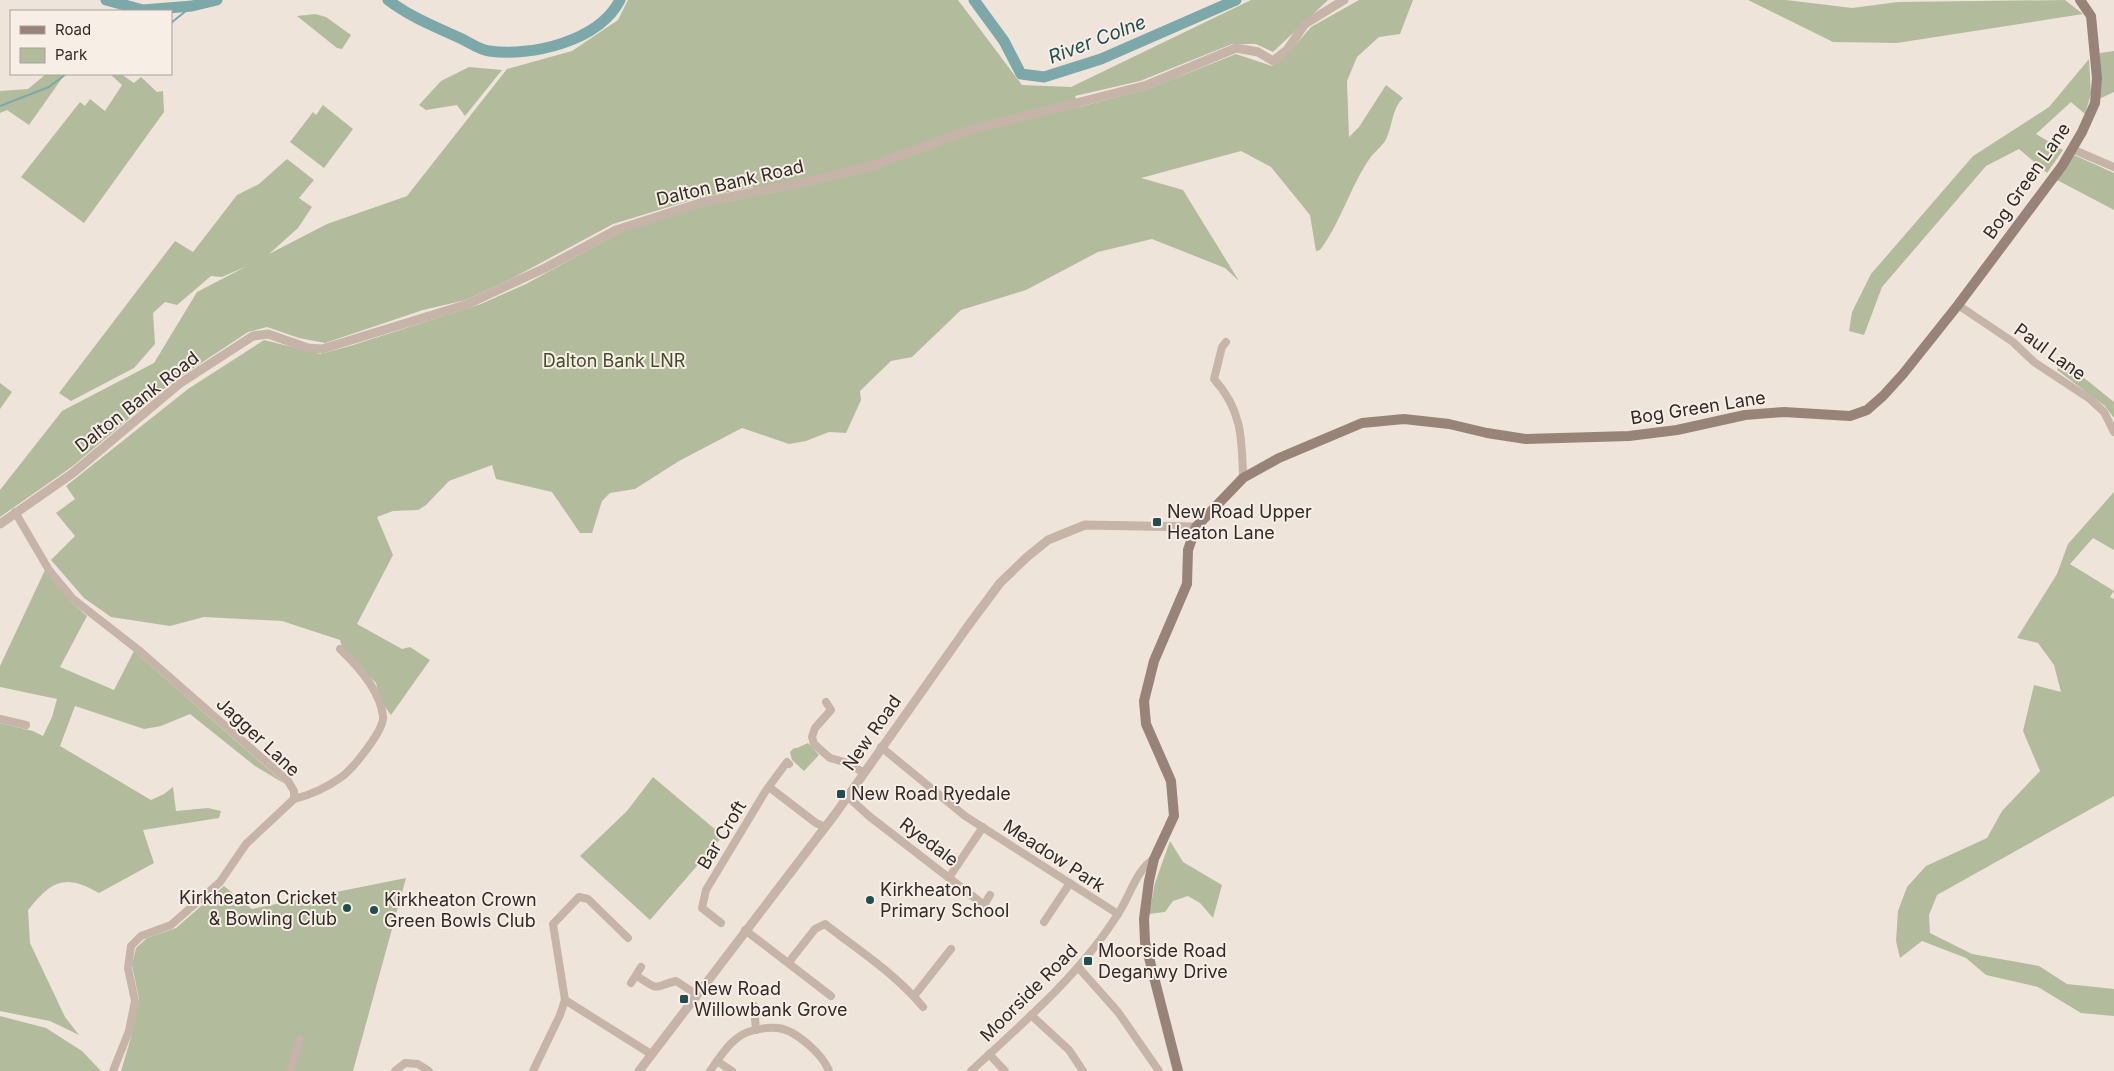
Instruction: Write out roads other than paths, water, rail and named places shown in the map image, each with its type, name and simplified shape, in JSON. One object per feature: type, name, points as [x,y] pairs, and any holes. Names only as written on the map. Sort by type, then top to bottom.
[{"type":"main road","name":"Bog Green Lane","points":[[1196,526],[1243,478],[1279,458],[1362,423],[1404,419],[1449,424],[1487,433],[1526,438],[1629,436],[1676,430],[1745,415],[1784,412],[1850,416],[1867,410],[1884,396],[1958,305],[2057,173],[2072,149],[2095,103],[2097,78],[2091,16],[2080,0]]},
{"type":"main road","points":[[1178,1071],[1169,1028],[1145,942],[1144,919],[1154,859],[1174,816],[1171,781],[1146,724],[1144,701],[1154,661],[1187,584],[1188,550],[1196,526]]},
{"type":"street","name":"Dalton Bank Road","points":[[0,524],[14,512],[73,473],[179,384],[253,336],[268,334],[308,348],[322,349],[468,304],[545,268],[616,230],[703,202],[872,166],[967,131],[1147,85],[1236,48],[1258,52],[1273,61],[1286,50],[1305,24],[1344,0]]},
{"type":"street","points":[[2072,149],[2114,167]]},
{"type":"street","name":"Paul Lane","points":[[1958,305],[2013,342],[2034,362],[2090,398],[2104,412],[2114,432]]},
{"type":"street","points":[[1226,342],[1222,348],[1214,378],[1235,410],[1241,438],[1243,478]]},
{"type":"street","name":"Jagger Lane","points":[[14,512],[49,570],[73,599],[141,652],[288,781],[294,791],[294,798],[246,844],[220,882],[171,925],[141,936],[131,946],[128,968],[135,1001],[129,1031],[113,1071]]},
{"type":"street","name":"New Road","points":[[639,1071],[825,827],[1000,584],[1027,557],[1048,540],[1086,525],[1196,526]]},
{"type":"street","points":[[294,798],[310,795],[341,778],[369,746],[383,722],[384,716],[377,698],[363,674],[340,649]]},
{"type":"street","points":[[826,702],[833,709],[815,728],[812,737],[814,744],[830,758],[848,763],[864,773]]},
{"type":"street","points":[[0,719],[26,726]]},
{"type":"street","name":"Meadow Park","points":[[881,747],[924,784],[983,827],[1118,914]]},
{"type":"street","name":"Bar Croft","points":[[721,923],[702,908],[706,890],[769,787],[787,762],[790,764]]},
{"type":"street","points":[[769,787],[816,823],[825,827]]},
{"type":"street","name":"Ryedale","points":[[847,796],[869,816],[950,876],[984,905],[990,895]]},
{"type":"street","points":[[950,876],[983,827]]},
{"type":"street","name":"Moorside Road","points":[[971,1071],[1031,1015],[1096,947],[1118,914],[1143,869],[1154,859]]},
{"type":"street","points":[[1044,922],[1070,883]]},
{"type":"street","points":[[533,1071],[560,1016],[565,1000],[553,924],[579,896],[588,899],[623,937]]},
{"type":"street","points":[[789,962],[815,929],[825,924],[914,996],[923,1007]]},
{"type":"street","points":[[745,930],[831,996]]},
{"type":"street","points":[[914,996],[951,949]]},
{"type":"street","points":[[631,983],[641,967]]},
{"type":"street","points":[[1078,967],[1118,1012],[1159,1071]]},
{"type":"street","points":[[637,976],[653,987],[660,988],[676,981],[696,994]]},
{"type":"street","points":[[565,1000],[651,1054]]},
{"type":"street","points":[[754,1006],[756,1030]]},
{"type":"street","points":[[1031,1015],[1069,1050],[1083,1071]]},
{"type":"street","points":[[710,1071],[732,1042],[750,1031],[778,1028],[802,1039],[820,1055],[829,1071]]},
{"type":"street","points":[[290,1071],[300,1039]]},
{"type":"street","points":[[989,1054],[1004,1071]]},
{"type":"street","points":[[718,1061],[732,1071]]},
{"type":"street","points":[[395,1071],[405,1063],[418,1064],[429,1071]]},
{"type":"waterway","name":"River Colne","points":[[106,0],[143,10],[192,6],[217,0]]},
{"type":"waterway","name":"River Colne","points":[[388,0],[414,17],[479,48],[489,51],[506,52],[544,48],[581,36],[597,26],[610,14],[620,0]]},
{"type":"waterway","name":"River Colne","points":[[974,0],[1004,41],[1021,74],[1044,77],[1101,59],[1236,0]]},
{"type":"waterway","points":[[172,22],[192,6]]},
{"type":"waterway","points":[[0,106],[49,87],[65,75]]},
{"type":"place","name":"New Road Upper Heaton Lane","points":[[1157,522]]},
{"type":"place","name":"New Road Ryedale","points":[[841,794]]},
{"type":"place","name":"Kirkheaton Primary School","points":[[870,900]]},
{"type":"place","name":"Kirkheaton Cricket & Bowling Club","points":[[347,908]]},
{"type":"place","name":"Kirkheaton Crown Green Bowls Club","points":[[374,910]]},
{"type":"place","name":"Moorside Road Deganwy Drive","points":[[1088,961]]},
{"type":"place","name":"New Road Willowbank Grove","points":[[684,999]]},
{"type":"park label","name":"Dalton Bank LNR","points":[[614,361]]}]
